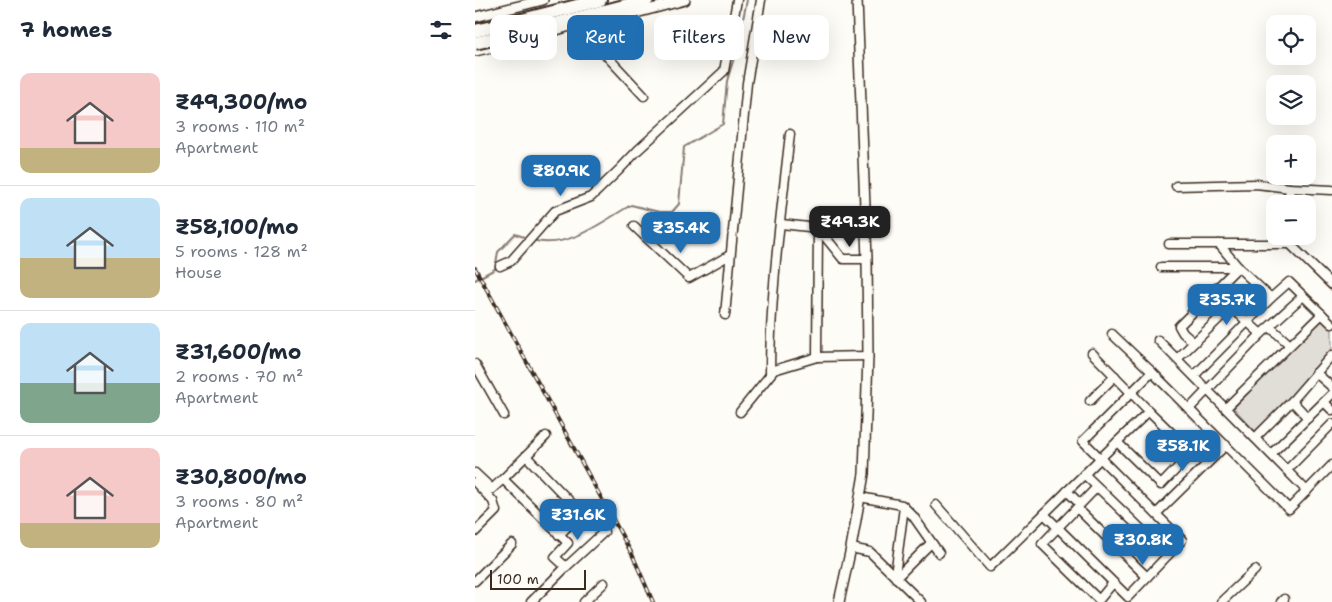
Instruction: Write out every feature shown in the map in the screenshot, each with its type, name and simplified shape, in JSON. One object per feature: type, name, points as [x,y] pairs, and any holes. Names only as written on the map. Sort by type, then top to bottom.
[{"type":"highway","points":[[475,31],[600,0]]},
{"type":"highway","points":[[475,43],[647,0]]},
{"type":"street","points":[[478,16],[543,0]]},
{"type":"street","points":[[625,15],[685,0]]},
{"type":"street","points":[[500,266],[511,261],[555,212],[591,197],[638,150],[724,71],[737,0]]},
{"type":"street","points":[[725,315],[747,83],[761,0]]},
{"type":"street","points":[[839,602],[864,474],[868,356],[867,259],[857,0]]},
{"type":"street","points":[[507,15],[510,8]]},
{"type":"street","points":[[475,51],[490,48]]},
{"type":"street","points":[[610,60],[643,96]]},
{"type":"street","points":[[770,374],[770,343],[790,134]]},
{"type":"street","points":[[1176,186],[1255,184],[1332,190]]},
{"type":"street","points":[[1289,195],[1290,188]]},
{"type":"street","points":[[781,224],[818,228],[843,259],[867,259]]},
{"type":"street","points":[[634,226],[689,278],[730,255]]},
{"type":"street","points":[[817,356],[818,228]]},
{"type":"street","points":[[1169,244],[1266,241]]},
{"type":"street","points":[[1219,244],[1237,267],[1271,298]]},
{"type":"street","points":[[1294,245],[1332,285]]},
{"type":"street","points":[[1161,267],[1237,267]]},
{"type":"street","points":[[1193,342],[1183,333],[1179,326],[1237,267]]},
{"type":"street","points":[[1194,376],[1246,322],[1289,282],[1332,324]]},
{"type":"street","points":[[1177,359],[1255,283]]},
{"type":"street","points":[[1189,409],[1261,334],[1303,296]]},
{"type":"street","points":[[1231,307],[1261,334]]},
{"type":"street","points":[[1226,408],[1322,314]]},
{"type":"street","points":[[1270,326],[1291,345]]},
{"type":"street","points":[[1112,334],[1289,509],[1332,465]]},
{"type":"street","points":[[1158,340],[1307,491]]},
{"type":"street","points":[[1092,353],[1192,453]]},
{"type":"street","points":[[740,412],[773,370],[817,356],[868,356]]},
{"type":"street","points":[[1255,438],[1292,401],[1332,356]]},
{"type":"street","points":[[475,364],[504,415]]},
{"type":"street","points":[[1044,514],[1113,583],[1125,599],[1182,540],[1083,441],[1152,372]]},
{"type":"street","points":[[1317,373],[1332,387]]},
{"type":"street","points":[[1090,401],[1115,376]]},
{"type":"street","points":[[1271,454],[1332,394]]},
{"type":"street","points":[[1292,401],[1308,418]]},
{"type":"street","points":[[1324,402],[1332,410]]},
{"type":"street","points":[[936,505],[990,567],[1149,411]]},
{"type":"street","points":[[1287,470],[1332,424]]},
{"type":"street","points":[[1161,485],[1212,432]]},
{"type":"street","points":[[475,473],[492,489],[546,436]]},
{"type":"street","points":[[1117,442],[1173,497]]},
{"type":"street","points":[[1156,514],[1226,445]]},
{"type":"street","points":[[526,456],[581,513],[559,535]]},
{"type":"street","points":[[1084,474],[1168,555]]},
{"type":"street","points":[[503,479],[568,543],[555,557],[566,567]]},
{"type":"street","points":[[475,482],[493,501],[496,511],[475,532]]},
{"type":"street","points":[[1097,487],[1042,544],[1101,601],[1113,583]]},
{"type":"street","points":[[1067,491],[1147,577]]},
{"type":"street","points":[[860,497],[901,505],[917,520],[939,553]]},
{"type":"street","points":[[895,577],[904,508]]},
{"type":"street","points":[[531,602],[605,532]]},
{"type":"street","points":[[895,577],[931,542]]},
{"type":"street","points":[[475,581],[512,544]]},
{"type":"street","points":[[851,548],[870,552],[921,602]]},
{"type":"street","points":[[1221,602],[1255,570]]},
{"type":"street","points":[[584,602],[605,583]]},
{"type":"shaded area","points":[[1322,318],[1332,328],[1332,352],[1257,433],[1234,408]]},
{"type":"waterway","points":[[532,240],[545,242],[571,238],[597,226],[631,205],[659,212],[672,212],[679,204],[684,147],[723,124],[727,81],[737,48],[747,0]]},
{"type":"waterway","points":[[475,280],[495,269],[498,252],[515,234],[527,238]]},
{"type":"railway","points":[[475,268],[632,554],[653,602]]}]
